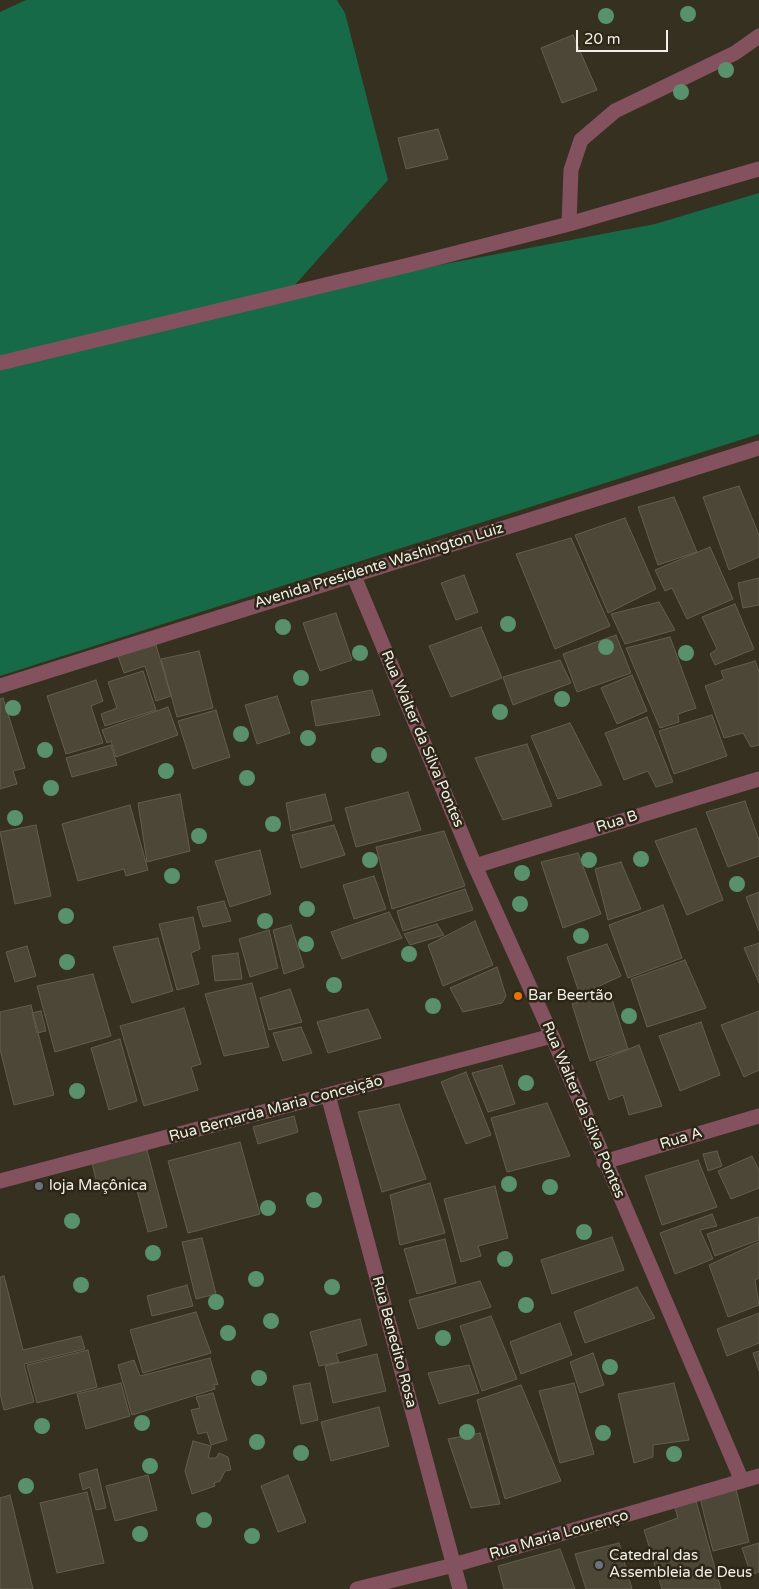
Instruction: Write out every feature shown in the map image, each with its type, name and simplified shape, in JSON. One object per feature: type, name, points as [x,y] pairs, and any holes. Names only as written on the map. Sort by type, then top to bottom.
[{"type":"street","points":[[569,224],[572,170],[581,140],[615,111],[735,53],[759,36]]},
{"type":"street","points":[[0,363],[417,263],[569,224],[759,169]]},
{"type":"street","name":"Avenida Presidente Washington Luiz","points":[[0,686],[759,448]]},
{"type":"street","name":"Rua Walter da Silva Pontes","points":[[353,574],[475,866],[552,1036],[604,1162],[742,1482]]},
{"type":"street","name":"Rua B","points":[[475,866],[759,779]]},
{"type":"street","name":"Rua Bernarda Maria Conceição","points":[[0,1181],[552,1036]]},
{"type":"street","name":"Rua Benedito Rosa","points":[[328,1096],[460,1589]]},
{"type":"street","name":"Rua A","points":[[604,1162],[759,1116]]},
{"type":"street","name":"Rua Maria Lourenço","points":[[357,1589],[454,1565],[759,1476]]},
{"type":"green space","points":[[26,0],[337,0],[345,13],[388,180],[287,294],[655,224],[759,193],[759,434],[0,676],[0,12]]},
{"type":"building","points":[[573,35],[597,90],[562,103],[541,48]]},
{"type":"building","points":[[438,129],[448,159],[406,169],[398,138]]},
{"type":"building","points":[[739,486],[759,535],[759,557],[729,570],[703,497]]},
{"type":"building","points":[[674,497],[697,552],[658,565],[638,507]]},
{"type":"building","points":[[625,518],[656,589],[608,613],[575,535]]},
{"type":"building","points":[[571,538],[610,626],[555,649],[516,554]]},
{"type":"building","points":[[710,547],[733,599],[687,619],[672,588],[665,591],[655,570]]},
{"type":"building","points":[[464,575],[478,612],[456,620],[441,583]]},
{"type":"building","points":[[759,578],[759,605],[743,608],[738,583]]},
{"type":"building","points":[[659,602],[675,630],[625,644],[611,614]]},
{"type":"building","points":[[735,604],[754,649],[715,665],[710,654],[717,649],[702,617]]},
{"type":"building","points":[[336,613],[352,660],[320,671],[303,623]]},
{"type":"building","points":[[481,627],[502,678],[451,697],[429,646]]},
{"type":"building","points":[[616,635],[631,673],[577,692],[563,654]]},
{"type":"building","points":[[670,637],[696,708],[678,714],[679,722],[660,728],[626,648]]},
{"type":"building","points":[[156,645],[171,696],[156,701],[145,666],[124,673],[118,656]]},
{"type":"building","points":[[199,651],[213,708],[177,717],[161,659]]},
{"type":"building","points":[[560,660],[571,683],[513,705],[503,677]]},
{"type":"building","points":[[755,661],[759,671],[759,745],[751,747],[743,733],[724,738],[705,686],[724,679],[721,671]]},
{"type":"building","points":[[143,671],[156,710],[105,726],[101,714],[117,708],[108,682]]},
{"type":"building","points":[[632,675],[647,711],[617,724],[601,688]]},
{"type":"building","points":[[96,680],[103,701],[91,706],[103,743],[66,754],[47,696]]},
{"type":"building","points":[[372,690],[380,715],[316,726],[311,701]]},
{"type":"building","points":[[277,696],[290,733],[257,744],[245,705]]},
{"type":"building","points":[[3,698],[25,768],[13,771],[17,784],[0,789],[0,699]]},
{"type":"building","points":[[168,707],[178,735],[116,757],[111,741],[107,743],[102,730]]},
{"type":"building","points":[[216,710],[230,757],[193,769],[178,721]]},
{"type":"building","points":[[712,715],[727,756],[674,774],[659,731]]},
{"type":"building","points":[[647,717],[673,782],[656,787],[648,771],[624,780],[605,733]]},
{"type":"building","points":[[570,723],[602,785],[558,799],[531,736]]},
{"type":"building","points":[[527,744],[552,806],[503,820],[475,758]]},
{"type":"building","points":[[111,745],[117,765],[72,777],[66,758]]},
{"type":"building","points":[[408,792],[421,830],[356,847],[345,808]]},
{"type":"building","points":[[180,794],[190,851],[147,862],[138,803]]},
{"type":"building","points":[[325,794],[332,820],[291,831],[286,803]]},
{"type":"building","points":[[745,801],[759,840],[759,856],[728,867],[706,812]]},
{"type":"building","points":[[130,805],[148,870],[126,876],[124,869],[78,881],[62,824]]},
{"type":"building","points":[[36,825],[51,896],[15,904],[0,832]]},
{"type":"building","points":[[334,825],[345,855],[301,868],[292,835]]},
{"type":"building","points":[[696,828],[723,900],[687,915],[655,841]]},
{"type":"building","points":[[444,831],[465,886],[392,909],[376,847]]},
{"type":"building","points":[[260,850],[271,894],[230,907],[215,861]]},
{"type":"building","points":[[578,853],[601,914],[563,928],[541,862]]},
{"type":"building","points":[[621,862],[641,909],[608,920],[595,869]]},
{"type":"building","points":[[374,876],[386,909],[354,919],[343,885]]},
{"type":"building","points":[[465,889],[473,910],[403,931],[397,911]]},
{"type":"building","points":[[759,892],[759,931],[746,897]]},
{"type":"building","points":[[224,901],[231,921],[203,927],[197,907]]},
{"type":"building","points":[[663,905],[682,958],[628,978],[609,925]]},
{"type":"building","points":[[389,912],[402,938],[342,959],[331,932]]},
{"type":"building","points":[[193,917],[200,949],[191,953],[199,984],[177,990],[159,924]]},
{"type":"building","points":[[475,921],[493,965],[443,986],[428,945]]},
{"type":"building","points":[[437,924],[444,935],[410,945],[404,934]]},
{"type":"building","points":[[291,925],[304,967],[284,974],[273,930]]},
{"type":"building","points":[[269,930],[278,968],[250,977],[239,939]]},
{"type":"building","points":[[158,938],[173,991],[132,1003],[113,947]]},
{"type":"building","points":[[759,943],[759,983],[744,948]]},
{"type":"building","points":[[607,944],[621,976],[580,995],[567,957]]},
{"type":"building","points":[[27,946],[36,976],[15,982],[6,952]]},
{"type":"building","points":[[238,953],[242,979],[215,981],[212,956]]},
{"type":"building","points":[[685,960],[706,1008],[647,1027],[631,979]]},
{"type":"building","points":[[497,967],[506,996],[502,1003],[463,1012],[450,988]]},
{"type":"building","points":[[93,974],[111,1036],[55,1052],[37,986]]},
{"type":"building","points":[[252,983],[269,1047],[224,1056],[205,994]]},
{"type":"building","points":[[290,989],[302,1022],[269,1030],[260,998]]},
{"type":"building","points":[[610,993],[628,1049],[590,1061],[572,1004]]},
{"type":"building","points":[[31,1005],[54,1095],[14,1105],[0,1049],[0,1012]]},
{"type":"building","points":[[184,1008],[201,1064],[191,1067],[198,1090],[144,1106],[120,1026]]},
{"type":"building","points":[[368,1009],[381,1038],[328,1053],[317,1022]]},
{"type":"building","points":[[41,1011],[46,1031],[37,1033],[32,1013]]},
{"type":"building","points":[[759,1011],[759,1070],[744,1077],[721,1025]]},
{"type":"building","points":[[701,1022],[720,1075],[680,1091],[659,1036]]},
{"type":"building","points":[[301,1027],[312,1053],[283,1061],[273,1033]]},
{"type":"building","points":[[120,1039],[137,1101],[109,1110],[91,1048]]},
{"type":"building","points":[[639,1045],[662,1106],[629,1115],[623,1095],[609,1100],[596,1062]]},
{"type":"building","points":[[502,1065],[515,1104],[488,1112],[472,1073]]},
{"type":"building","points":[[466,1072],[491,1135],[466,1144],[441,1082]]},
{"type":"building","points":[[547,1103],[570,1156],[507,1172],[491,1118]]},
{"type":"building","points":[[399,1104],[426,1179],[382,1192],[358,1112]]},
{"type":"building","points":[[294,1116],[298,1132],[258,1144],[253,1127]]},
{"type":"building","points":[[240,1142],[260,1214],[188,1233],[168,1161]]},
{"type":"building","points":[[147,1150],[167,1227],[148,1232],[135,1183],[99,1192],[92,1163]]},
{"type":"building","points":[[717,1151],[722,1166],[708,1171],[703,1154]]},
{"type":"building","points":[[752,1156],[759,1170],[759,1188],[731,1199],[718,1171]]},
{"type":"building","points":[[698,1160],[717,1207],[662,1225],[645,1176]]},
{"type":"building","points":[[430,1183],[445,1233],[400,1245],[390,1195]]},
{"type":"building","points":[[495,1186],[508,1238],[478,1246],[481,1256],[461,1262],[444,1199]]},
{"type":"building","points":[[712,1214],[717,1226],[700,1230],[713,1259],[675,1274],[660,1233]]},
{"type":"building","points":[[758,1217],[759,1240],[715,1256],[707,1234]]},
{"type":"building","points":[[612,1237],[624,1270],[552,1294],[541,1260]]},
{"type":"building","points":[[202,1238],[216,1294],[196,1299],[182,1242]]},
{"type":"building","points":[[445,1239],[456,1283],[417,1294],[404,1249]]},
{"type":"building","points":[[759,1242],[759,1278],[755,1280],[759,1305],[728,1317],[709,1265]]},
{"type":"building","points":[[4,1276],[23,1350],[81,1336],[85,1349],[24,1364],[34,1402],[4,1410],[0,1394],[0,1277]]},
{"type":"building","points":[[480,1281],[491,1307],[418,1329],[409,1300]]},
{"type":"building","points":[[187,1285],[193,1306],[152,1316],[147,1296]]},
{"type":"building","points":[[637,1287],[655,1318],[585,1343],[574,1312]]},
{"type":"building","points":[[196,1312],[211,1353],[143,1373],[130,1330]]},
{"type":"building","points":[[759,1313],[759,1343],[727,1356],[717,1329]]},
{"type":"building","points":[[491,1316],[517,1379],[482,1391],[460,1326]]},
{"type":"building","points":[[360,1319],[367,1345],[336,1354],[339,1362],[319,1366],[310,1332]]},
{"type":"building","points":[[560,1323],[572,1355],[521,1374],[510,1342]]},
{"type":"building","points":[[88,1350],[97,1387],[37,1403],[27,1365]]},
{"type":"building","points":[[759,1351],[759,1371],[753,1353]]},
{"type":"building","points":[[593,1353],[604,1385],[580,1393],[570,1362]]},
{"type":"building","points":[[377,1354],[386,1391],[333,1403],[325,1366]]},
{"type":"building","points":[[210,1358],[218,1385],[214,1384],[215,1389],[132,1415],[118,1365],[134,1360],[140,1376]]},
{"type":"building","points":[[469,1365],[479,1393],[439,1404],[428,1373]]},
{"type":"building","points":[[121,1383],[130,1416],[86,1429],[77,1394]]},
{"type":"building","points":[[310,1383],[318,1420],[301,1424],[293,1386]]},
{"type":"building","points":[[574,1383],[594,1454],[560,1463],[539,1391]]},
{"type":"building","points":[[674,1383],[689,1440],[653,1445],[653,1457],[634,1463],[618,1394]]},
{"type":"building","points":[[521,1385],[561,1481],[505,1499],[477,1400]]},
{"type":"building","points":[[213,1393],[227,1440],[211,1445],[207,1432],[198,1434],[191,1410],[200,1408],[196,1397]]},
{"type":"building","points":[[379,1407],[389,1446],[331,1461],[321,1422]]},
{"type":"building","points":[[480,1433],[500,1504],[471,1508],[448,1439]]},
{"type":"building","points":[[193,1441],[211,1446],[208,1458],[216,1458],[219,1453],[228,1457],[231,1470],[225,1471],[220,1481],[214,1483],[215,1486],[192,1494],[185,1471]]},
{"type":"building","points":[[97,1469],[106,1508],[96,1510],[90,1487],[83,1490],[79,1474]]},
{"type":"building","points":[[148,1475],[157,1510],[115,1521],[106,1486]]},
{"type":"building","points":[[288,1475],[306,1522],[278,1532],[261,1486]]},
{"type":"building","points":[[736,1489],[749,1542],[713,1551],[700,1498]]},
{"type":"building","points":[[87,1492],[104,1563],[57,1573],[40,1503]]},
{"type":"building","points":[[10,1495],[33,1589],[0,1589],[0,1498]]},
{"type":"building","points":[[696,1501],[721,1589],[662,1589],[644,1530],[678,1518],[675,1508]]},
{"type":"building","points":[[619,1543],[632,1589],[586,1589],[575,1554]]},
{"type":"building","points":[[759,1543],[759,1572],[751,1575],[742,1548]]},
{"type":"building","points":[[560,1549],[575,1589],[504,1589],[498,1566]]},
{"type":"place","name":"Bar Beertão","points":[[518,996]]},
{"type":"place","name":"loja Maçônica","points":[[39,1186]]},
{"type":"place","name":"Catedral das Assembleia de Deus","points":[[599,1565]]}]
